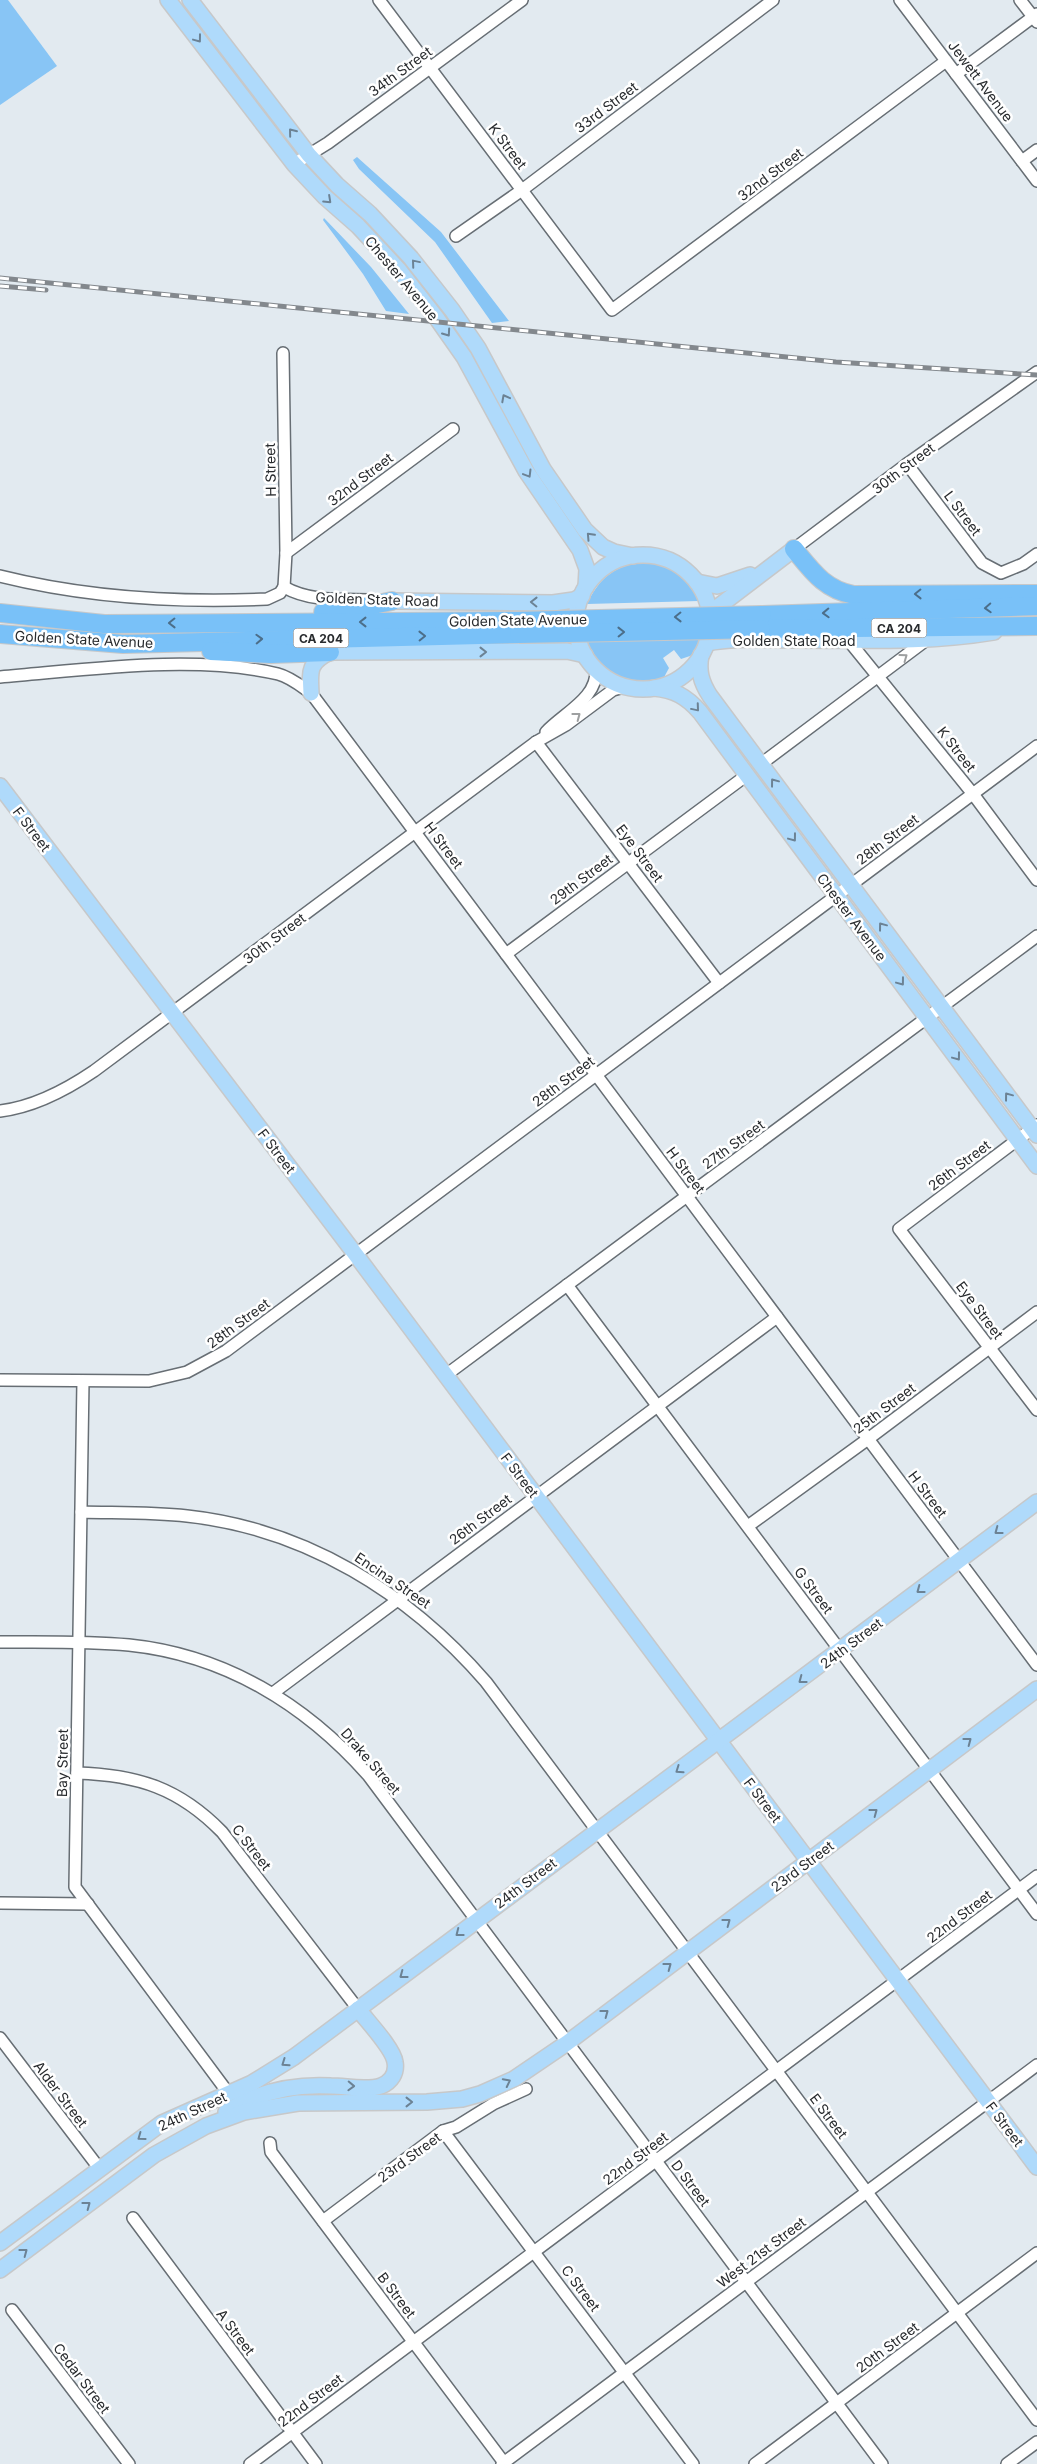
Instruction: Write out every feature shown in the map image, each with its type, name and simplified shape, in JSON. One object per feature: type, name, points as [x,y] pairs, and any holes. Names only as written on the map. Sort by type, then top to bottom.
[{"type":"highway","points":[[794,549],[821,581],[842,593],[854,595],[1037,594]]},
{"type":"highway","points":[[221,622],[354,609],[392,601]]},
{"type":"highway","name":"Golden State Avenue","points":[[0,634],[123,644],[518,628],[762,622],[1037,606]]},
{"type":"highway","name":"Golden State Avenue","points":[[0,613],[104,624],[221,622],[518,628]]},
{"type":"highway","name":"Golden State Avenue","points":[[762,622],[1035,628]]},
{"type":"highway","points":[[123,644],[271,654],[330,652]]},
{"type":"main road","name":"Chester Avenue","points":[[168,0],[294,164],[325,198],[358,226],[438,320],[464,357],[526,471],[580,550],[587,568],[584,592]]},
{"type":"main road","name":"Chester Avenue","points":[[190,0],[309,155],[411,258],[452,310],[478,348],[543,469],[585,530],[603,547],[614,552],[633,556]]},
{"type":"main road","name":"30th Street","points":[[710,613],[794,549]]},
{"type":"main road","points":[[644,555],[666,559],[688,572],[697,582],[703,592],[710,613],[704,649],[681,676],[654,688],[627,686],[610,680],[596,669],[585,655],[580,644],[577,620],[584,592],[606,566],[633,556],[644,555]]},
{"type":"main road","name":"30th Street","points":[[697,582],[717,586],[770,566]]},
{"type":"main road","name":"Golden State Road","points":[[392,601],[553,603],[566,602],[584,592]]},
{"type":"main road","name":"Golden State Road","points":[[704,649],[736,639],[849,641],[960,638],[1035,628]]},
{"type":"main road","name":"Chester Avenue","points":[[704,649],[699,672],[704,687],[1035,1130]]},
{"type":"main road","points":[[311,693],[310,671],[316,659],[330,652],[567,651],[585,655]]},
{"type":"main road","name":"Chester Avenue","points":[[654,688],[668,689],[690,700],[1037,1166]]},
{"type":"main road","name":"F Street","points":[[0,786],[356,1254],[1037,2167]]},
{"type":"main road","name":"24th Street","points":[[0,2243],[98,2168],[162,2123],[229,2094],[270,2073],[597,1829],[719,1742],[1037,1502]]},
{"type":"main road","name":"23rd Street","points":[[566,2042],[1037,1689]]},
{"type":"main road","points":[[206,2126],[243,2102],[260,2095],[314,2085],[378,2086],[390,2080],[395,2070],[394,2059],[358,2009]]},
{"type":"main road","name":"24th Street","points":[[0,2270],[160,2151],[206,2126],[244,2112],[298,2102],[427,2102],[462,2099],[480,2094],[514,2079],[566,2042]]},
{"type":"street","name":"K Street","points":[[379,0],[612,310]]},
{"type":"street","name":"34th Street","points":[[294,164],[522,0]]},
{"type":"street","name":"33rd Street","points":[[456,236],[522,190],[773,0]]},
{"type":"street","name":"Jewett Avenue","points":[[900,0],[1037,181]]},
{"type":"street","points":[[956,74],[1036,18],[1020,0]]},
{"type":"street","name":"32nd Street","points":[[612,310],[946,61]]},
{"type":"street","points":[[1022,161],[1037,150]]},
{"type":"street","name":"H Street","points":[[283,353],[286,553],[284,587]]},
{"type":"street","name":"30th Street","points":[[794,549],[907,464],[1035,376]]},
{"type":"street","name":"32nd Street","points":[[286,553],[452,429]]},
{"type":"street","name":"L Street","points":[[907,464],[982,563],[1001,573],[1023,564],[1037,554]]},
{"type":"street","points":[[0,576],[100,595],[176,600],[267,599],[280,593],[284,587]]},
{"type":"street","name":"Golden State Road","points":[[284,587],[296,595],[311,598],[392,601]]},
{"type":"street","points":[[761,764],[929,638]]},
{"type":"street","name":"K Street","points":[[849,641],[879,675],[973,794],[1037,880]]},
{"type":"street","points":[[0,677],[141,666],[201,665],[279,675],[311,693]]},
{"type":"street","name":"30th Street","points":[[536,742],[560,716],[592,692],[597,678],[596,669]]},
{"type":"street","name":"30th Street","points":[[0,1111],[36,1102],[72,1085],[172,1014],[536,742],[566,725],[613,690],[627,686]]},
{"type":"street","name":"H Street","points":[[311,693],[1037,1665]]},
{"type":"street","name":"Eye Street","points":[[536,742],[719,983]]},
{"type":"street","name":"28th Street","points":[[0,1380],[149,1381],[178,1374],[206,1364],[226,1351],[1037,746]]},
{"type":"street","name":"29th Street","points":[[506,954],[746,775]]},
{"type":"street","name":"27th Street","points":[[446,1375],[1037,936]]},
{"type":"street","name":"26th Street","points":[[898,1229],[1018,1140],[1035,1130]]},
{"type":"street","name":"Eye Street","points":[[898,1229],[1037,1410]]},
{"type":"street","name":"G Street","points":[[567,1285],[1037,1914]]},
{"type":"street","name":"25th Street","points":[[748,1526],[1037,1312]]},
{"type":"street","name":"26th Street","points":[[273,1693],[777,1317]]},
{"type":"street","name":"Bay Street","points":[[83,1381],[75,1887],[229,2094]]},
{"type":"street","name":"Encina Street","points":[[81,1512],[189,1516],[250,1528],[288,1540],[339,1562],[399,1599],[444,1636],[486,1682],[597,1829]]},
{"type":"street","name":"Drake Street","points":[[0,1642],[130,1645],[178,1654],[225,1669],[273,1693],[307,1716],[347,1752],[368,1775],[476,1920]]},
{"type":"street","name":"C Street","points":[[77,1773],[112,1775],[141,1780],[174,1794],[208,1818],[222,1832],[358,2009]]},
{"type":"street","name":"E Street","points":[[597,1829],[1037,2420]]},
{"type":"street","name":"22nd Street","points":[[250,2464],[1037,1876]]},
{"type":"street","points":[[0,1903],[88,1904]]},
{"type":"street","name":"D Street","points":[[476,1920],[882,2464]]},
{"type":"street","name":"Alder Street","points":[[0,2038],[98,2168]]},
{"type":"street","name":"West 21st Street","points":[[504,2464],[1037,2065]]},
{"type":"street","name":"23rd Street","points":[[323,2221],[443,2131],[456,2128],[493,2104],[526,2089]]},
{"type":"street","name":"C Street","points":[[443,2131],[693,2464]]},
{"type":"street","name":"B Street","points":[[270,2143],[270,2152],[504,2464]]},
{"type":"street","name":"A Street","points":[[133,2218],[316,2464]]},
{"type":"street","name":"20th Street","points":[[755,2464],[1037,2253]]},
{"type":"street","name":"Cedar Street","points":[[12,2310],[129,2464]]},
{"type":"street","points":[[1007,2464],[1037,2442]]},
{"type":"shaded area","points":[[0,0],[8,0],[57,66],[0,105]]},
{"type":"shaded area","points":[[357,157],[441,232],[509,321],[492,323],[435,242],[359,169],[353,160]]},
{"type":"shaded area","points":[[324,218],[371,267],[409,314],[386,311],[363,274],[323,220]]},
{"type":"shaded area","points":[[644,562],[662,565],[678,573],[690,585],[699,601],[587,604],[597,587],[609,574],[625,566]]},
{"type":"shaded area","points":[[702,637],[696,654],[681,659],[674,650],[663,658],[669,668],[662,681],[650,683],[637,682],[614,675],[596,660],[585,638]]},
{"type":"railway","points":[[0,278],[836,362],[1037,375]]},
{"type":"railway","points":[[0,286],[46,290]]}]
